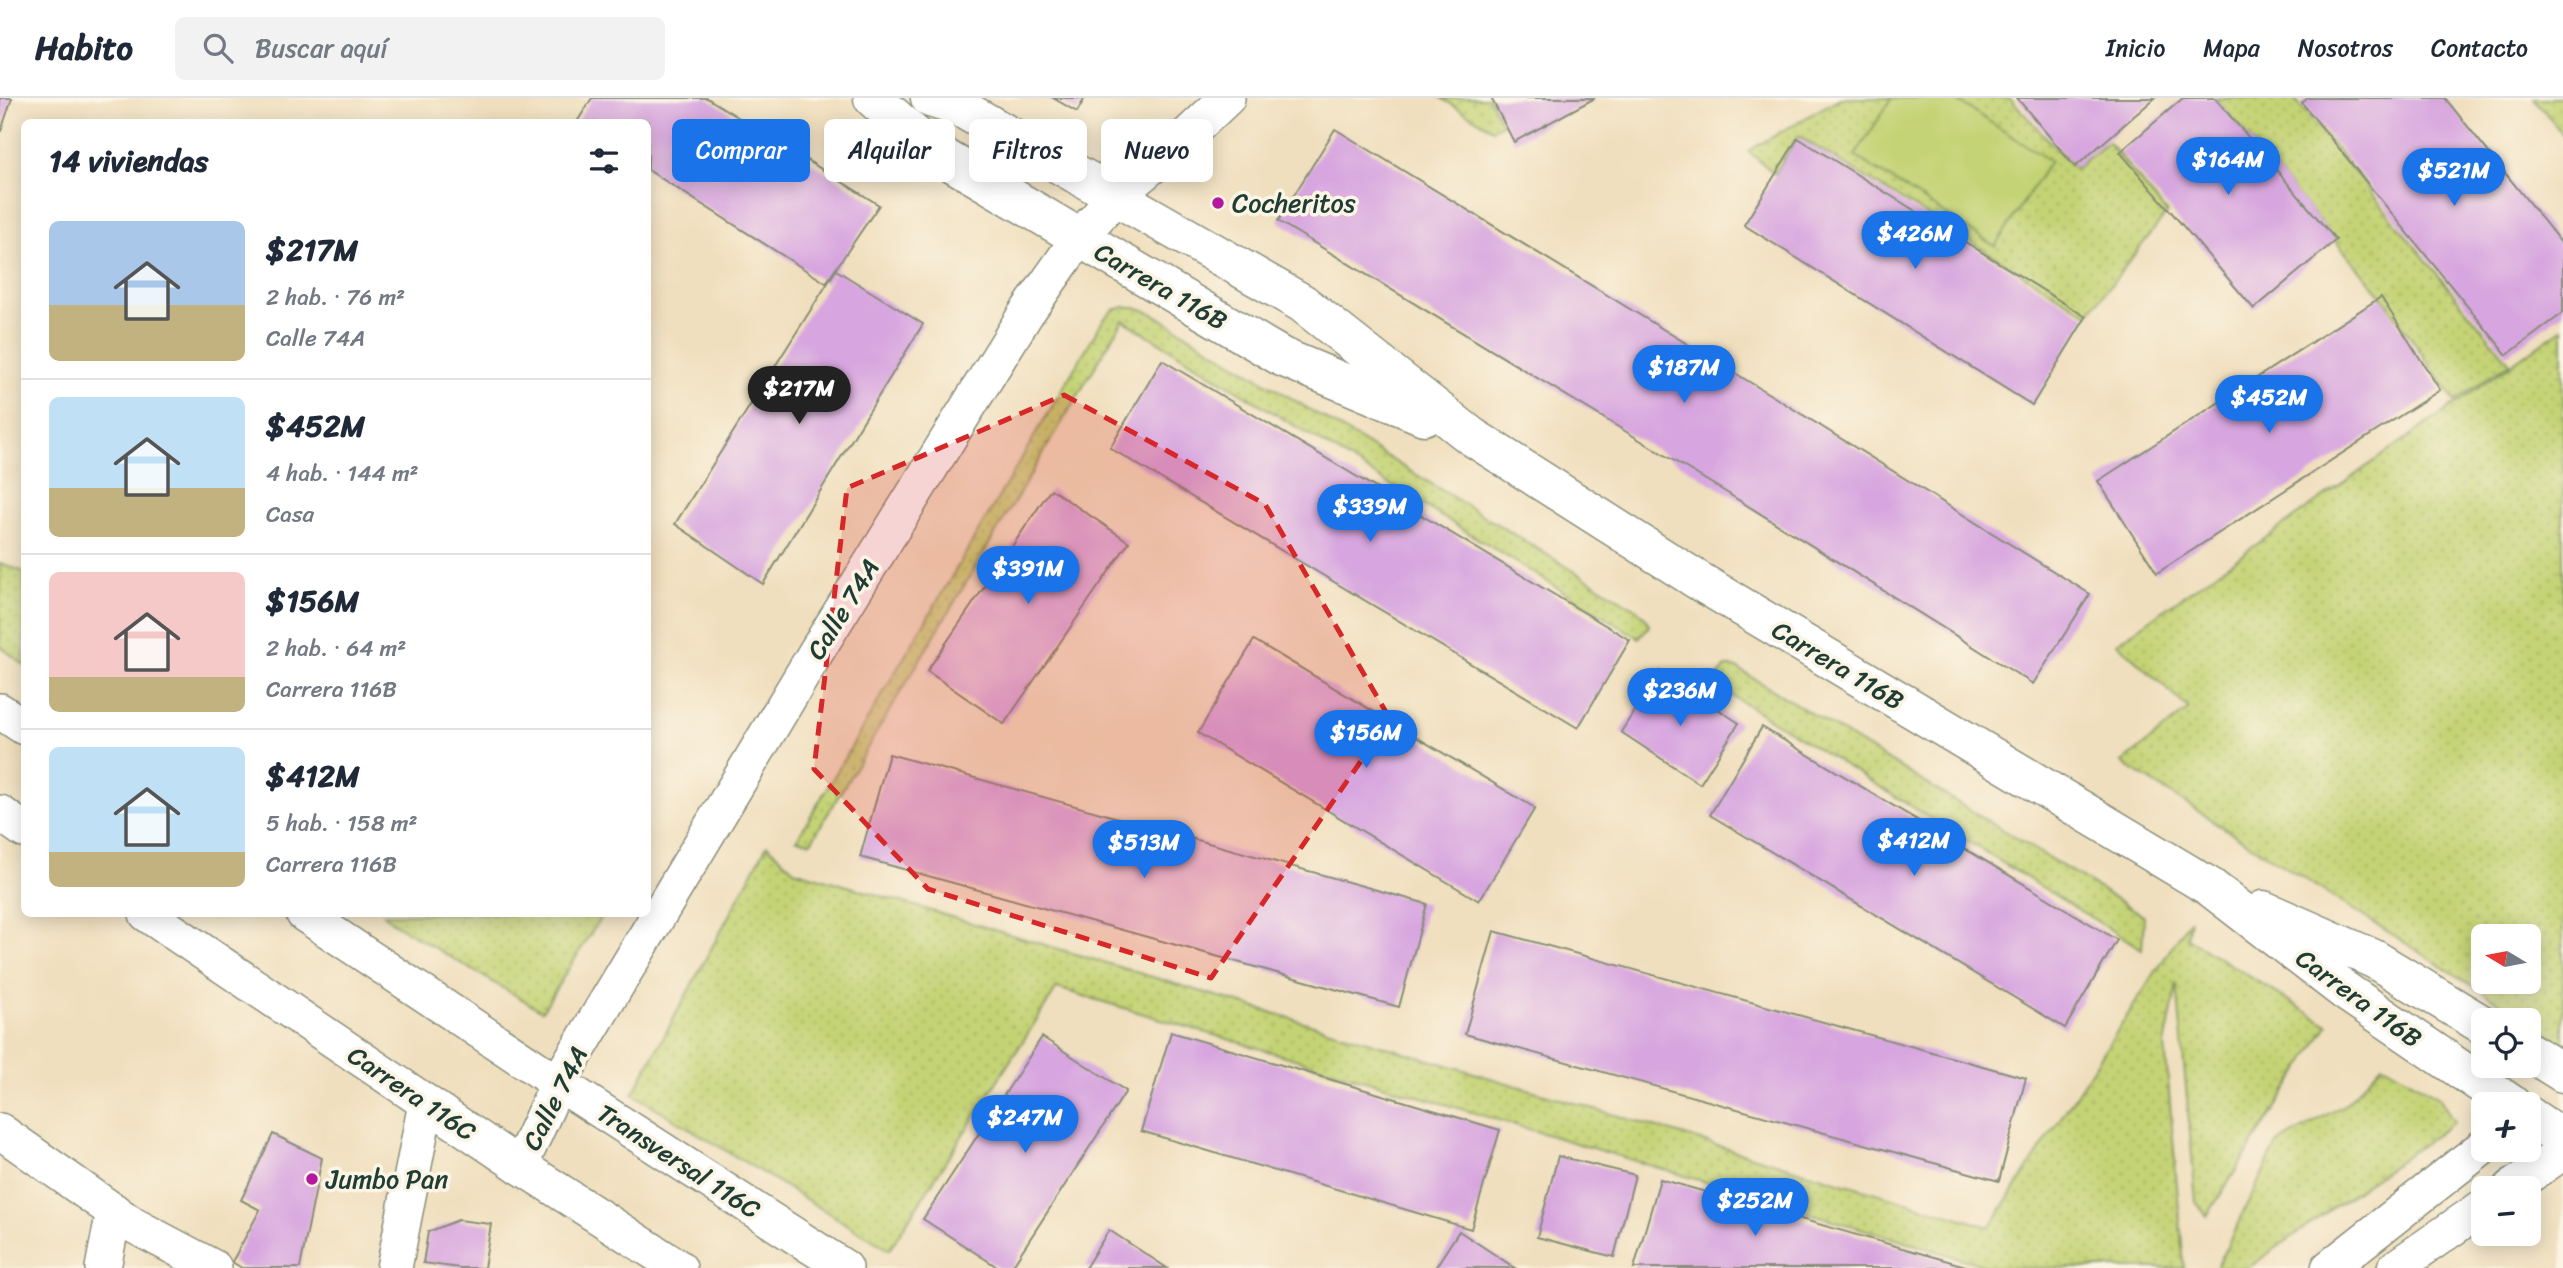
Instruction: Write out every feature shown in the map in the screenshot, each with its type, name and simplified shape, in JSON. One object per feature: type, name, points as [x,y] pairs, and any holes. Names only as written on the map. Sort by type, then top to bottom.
[{"type":"street","name":"Carrera 116B","points":[[873,98],[931,150],[1282,356],[1471,436]]},
{"type":"street","name":"Carrera 116B","points":[[930,98],[959,107],[1302,303],[1471,436],[1699,581],[2210,887],[2346,991],[2493,1092]]},
{"type":"street","name":"Calle 74A","points":[[520,1166],[558,1083],[816,652],[1026,315],[1079,238],[1116,196],[1175,147],[1227,98]]},
{"type":"street","points":[[0,710],[21,725]]},
{"type":"street","points":[[0,813],[21,828]]},
{"type":"street","name":"Carrera 116B","points":[[2210,887],[2374,959],[2471,1018]]},
{"type":"street","name":"Carrera 116C","points":[[152,917],[663,1263]]},
{"type":"street","name":"Transversal 116C","points":[[309,917],[558,1083],[845,1268]]},
{"type":"street","points":[[2541,1059],[2563,1073]]},
{"type":"street","points":[[2541,1106],[2563,1092]]},
{"type":"street","points":[[394,1268],[426,1102]]},
{"type":"street","points":[[2541,1123],[2563,1139]]},
{"type":"street","points":[[0,1131],[133,1225],[214,1268]]},
{"type":"street","points":[[2528,1176],[2563,1152]]},
{"type":"street","points":[[2329,1268],[2471,1156]]},
{"type":"street","points":[[103,1268],[114,1211]]},
{"type":"street","points":[[2395,1268],[2471,1215]]},
{"type":"highlighted area","points":[[1064,395],[1265,504],[1390,719],[1211,978],[928,889],[814,769],[847,488]]},
{"type":"green space","points":[[1441,98],[1489,98],[1502,124],[1493,129]]},
{"type":"green space","points":[[1840,98],[2010,98],[2075,169],[2108,142],[2167,213],[2088,314],[1798,136],[1775,174],[1748,151]]},
{"type":"green space","points":[[1892,98],[1953,98],[2050,161],[1995,246],[1855,156]]},
{"type":"green space","points":[[2215,98],[2294,98],[2510,363],[2455,401],[2382,296]]},
{"type":"green space","points":[[2534,98],[2563,98],[2563,135]]},
{"type":"green space","points":[[1136,307],[1152,313],[1639,611],[1649,626],[1639,638],[1123,320],[811,842],[797,839],[1103,320],[1113,310]]},
{"type":"green space","points":[[2563,328],[2563,1043],[2541,1029],[2541,1008],[2508,1008],[2486,994],[2541,994],[2541,924],[2471,924],[2471,985],[2122,763],[2189,709],[2117,643]]},
{"type":"green space","points":[[0,563],[21,571],[21,663],[0,646]]},
{"type":"green space","points":[[1725,667],[1735,667],[2144,916],[2142,949],[1713,684]]},
{"type":"green space","points":[[767,845],[794,870],[1990,1227],[2190,919],[2187,938],[2328,1025],[2207,1216],[2196,1202],[2177,984],[2165,1045],[2184,1268],[1993,1268],[1057,988],[889,1250],[633,1094]]},
{"type":"green space","points":[[387,917],[601,917],[542,1011],[396,925]]},
{"type":"green space","points":[[2382,1064],[2439,1097],[2454,1122],[2248,1268],[2216,1268],[2277,1144],[2347,1103]]},
{"type":"building","points":[[0,98],[12,98],[1,131],[0,131]]},
{"type":"building","points":[[592,98],[707,98],[741,119],[672,119],[672,182],[810,182],[810,162],[824,171],[824,182],[842,182],[879,205],[826,283],[651,172],[651,119],[579,119]]},
{"type":"building","points":[[1053,98],[1085,98],[1077,112]]},
{"type":"building","points":[[1491,98],[1595,98],[1514,142]]},
{"type":"building","points":[[2017,98],[2155,98],[2075,167]]},
{"type":"building","points":[[2183,98],[2215,98],[2336,240],[2254,309],[2120,152]]},
{"type":"building","points":[[2308,98],[2445,98],[2563,245],[2563,313],[2507,355],[2302,103]]},
{"type":"building","points":[[1335,129],[2090,594],[2033,684],[1724,491],[1278,221]]},
{"type":"building","points":[[1798,138],[2086,317],[2032,405],[1744,225]]},
{"type":"building","points":[[836,270],[923,324],[763,584],[675,524]]},
{"type":"building","points":[[2381,297],[2440,390],[2157,573],[2098,481]]},
{"type":"building","points":[[1162,360],[1630,640],[1578,728],[1110,448]]},
{"type":"building","points":[[1051,489],[1129,542],[1004,724],[927,671]]},
{"type":"building","points":[[1254,640],[1535,808],[1479,901],[1198,733]]},
{"type":"building","points":[[1660,671],[1739,723],[1700,784],[1621,732]]},
{"type":"building","points":[[1762,727],[2117,940],[2065,1028],[1710,815]]},
{"type":"building","points":[[889,754],[1427,904],[1399,1007],[860,857]]},
{"type":"building","points":[[1494,931],[2026,1078],[1999,1181],[1465,1034]]},
{"type":"building","points":[[1171,1032],[1500,1130],[1471,1229],[1141,1131]]},
{"type":"building","points":[[1042,1037],[1126,1091],[1011,1268],[999,1268],[923,1219]]},
{"type":"building","points":[[273,1134],[322,1158],[300,1268],[242,1268],[232,1262],[260,1210],[241,1200]]},
{"type":"building","points":[[1558,1156],[1635,1175],[1614,1257],[1537,1237]]},
{"type":"building","points":[[1660,1179],[1969,1267],[1969,1268],[1634,1268]]},
{"type":"building","points":[[458,1220],[491,1224],[484,1268],[423,1263],[428,1232]]},
{"type":"building","points":[[1109,1230],[1167,1268],[1085,1268]]},
{"type":"building","points":[[1459,1231],[1515,1268],[1435,1268]]},
{"type":"place","name":"Cocheritos","points":[[1218,203]]},
{"type":"place","name":"Jumbo Pan","points":[[312,1179]]}]
